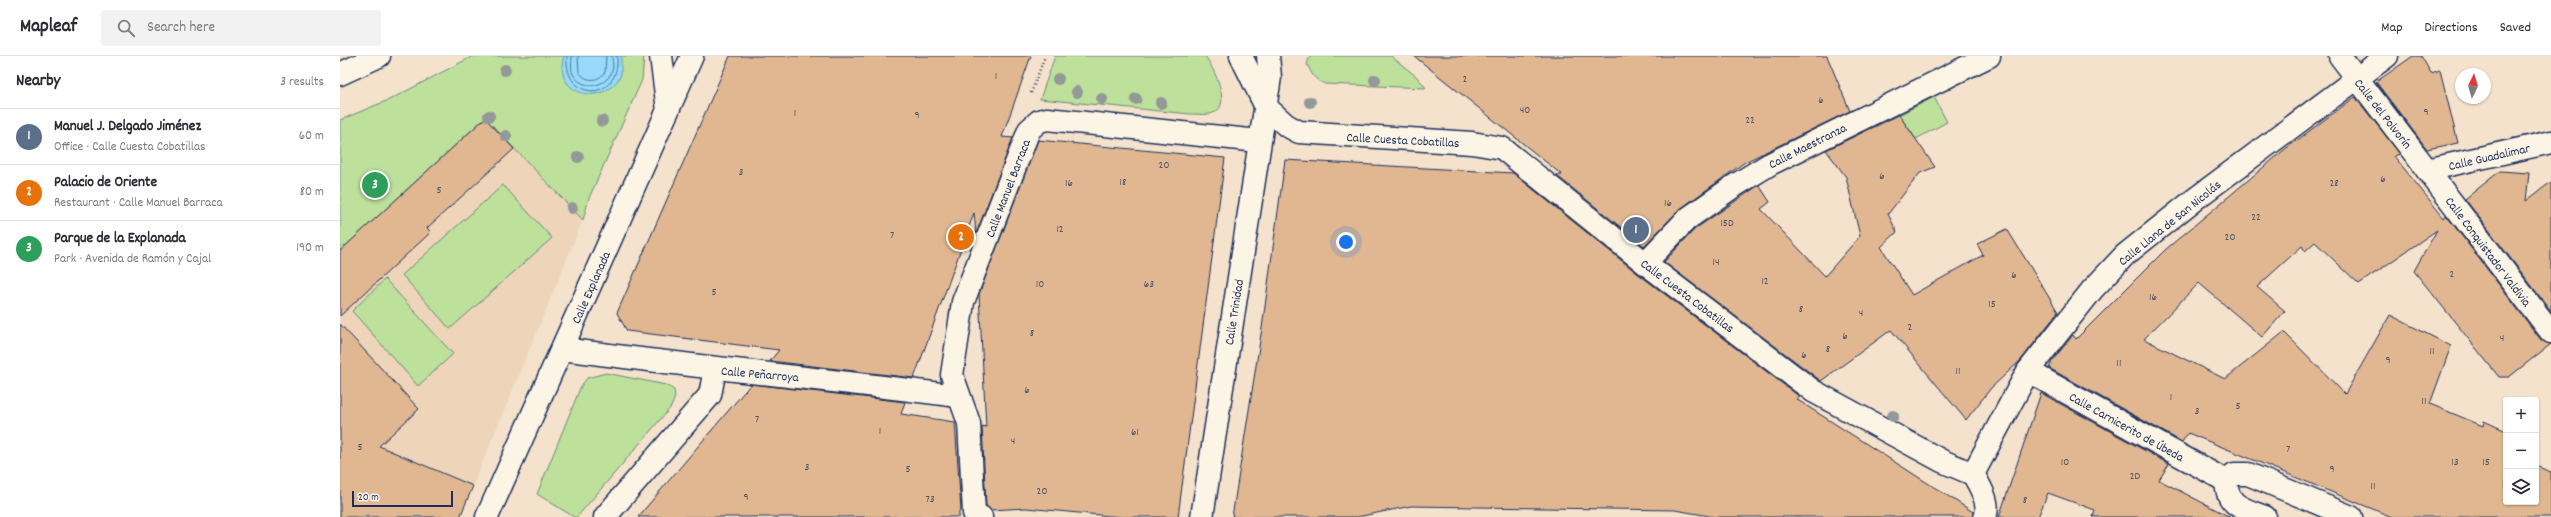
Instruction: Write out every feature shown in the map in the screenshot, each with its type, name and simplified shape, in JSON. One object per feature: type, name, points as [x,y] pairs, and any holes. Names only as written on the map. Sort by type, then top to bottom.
[{"type":"street","points":[[340,74],[379,56]]},
{"type":"street","points":[[661,56],[668,110]]},
{"type":"street","name":"Calle Explanada","points":[[487,517],[692,56]]},
{"type":"street","points":[[1241,56],[1266,107]]},
{"type":"street","name":"Calle Trinidad","points":[[1202,517],[1259,141],[1266,107],[1270,77],[1268,56]]},
{"type":"street","points":[[1270,77],[1276,56]]},
{"type":"street","name":"Calle Maestranza","points":[[1645,263],[1687,219],[1770,164],[1989,56]]},
{"type":"street","name":"Calle del Polvorín","points":[[2340,56],[2427,170]]},
{"type":"street","name":"Calle Llana de San Nicolás","points":[[1974,474],[2028,371],[2092,290],[2125,255],[2195,199],[2356,77],[2387,56]]},
{"type":"street","name":"Calle Cuesta Cobatillas","points":[[1266,107],[1286,126],[1299,132],[1472,143],[1502,148],[1645,263],[1813,391],[1942,461],[1974,474]]},
{"type":"street","name":"Calle Manuel Barraca","points":[[980,517],[974,513],[969,422],[958,396],[952,375],[963,302],[1029,130],[1034,124],[1047,119],[1259,141]]},
{"type":"street","name":"Calle Guadalimar","points":[[2427,170],[2551,142]]},
{"type":"street","name":"Calle Conquistador Valdivia","points":[[2427,170],[2551,332]]},
{"type":"street","name":"Calle Peñarroya","points":[[563,349],[715,369],[753,371],[958,396]]},
{"type":"street","points":[[605,517],[710,395],[715,369]]},
{"type":"street","name":"Calle Carnicerito de Úbeda","points":[[2028,371],[2226,481]]},
{"type":"street","points":[[1974,474],[1983,492],[1987,512],[1985,517]]},
{"type":"street","points":[[2265,517],[2235,504],[2227,492],[2226,481],[2234,474],[2248,474],[2351,517]]},
{"type":"path","points":[[1030,97],[1045,56]]},
{"type":"shaded area","points":[[485,118],[583,220],[460,517],[340,517],[340,251]]},
{"type":"green space","points":[[473,56],[644,56],[642,80],[589,198],[583,220],[485,118],[340,251],[340,120],[391,99]]},
{"type":"green space","points":[[1055,56],[1205,56],[1216,76],[1219,85],[1222,101],[1220,108],[1209,114],[1190,114],[1040,99]]},
{"type":"green space","points":[[1310,56],[1391,56],[1417,77],[1426,88],[1325,84],[1316,79],[1310,71],[1307,64]]},
{"type":"green space","points":[[1934,97],[1947,122],[1916,139],[1899,115]]},
{"type":"green space","points":[[503,185],[552,238],[450,329],[402,275]]},
{"type":"green space","points":[[385,279],[453,354],[418,386],[352,311]]},
{"type":"green space","points":[[606,373],[666,385],[674,390],[675,397],[671,407],[577,517],[574,517],[537,494],[581,386],[587,378]]},
{"type":"water","points":[[564,56],[621,56],[621,75],[613,86],[602,92],[591,94],[581,92],[572,88],[565,80],[562,69]]},
{"type":"building","points":[[730,56],[1031,56],[1002,137],[1013,138],[976,234],[974,213],[914,378],[770,361],[779,350],[627,331],[617,313]]},
{"type":"building","points":[[1414,56],[1827,56],[1850,111],[1745,162],[1680,209],[1644,246],[1556,175],[1562,175]]},
{"type":"building","points":[[2413,56],[2421,56],[2431,73],[2440,70],[2458,143],[2427,149],[2376,82]]},
{"type":"building","points":[[2355,97],[2400,154],[2394,156],[2444,218],[2446,215],[2541,340],[2551,344],[2509,377],[2499,377],[2414,271],[2437,230],[2359,284],[2315,242],[2305,251],[2302,246],[2257,287],[2285,311],[2262,337],[2199,283],[2144,339],[2225,379],[2284,332],[2345,394],[2390,315],[2451,346],[2430,404],[2483,426],[2484,421],[2503,430],[2503,505],[2539,505],[2539,467],[2551,472],[2551,517],[2392,517],[2188,433],[2182,442],[2049,368],[2052,361],[2073,335],[2076,339],[2165,250],[2284,150]]},
{"type":"building","points":[[1899,115],[1935,167],[1920,173],[1888,214],[1897,232],[1881,247],[1912,295],[1983,255],[1977,244],[2007,229],[2058,312],[2021,360],[1991,388],[1966,420],[1891,330],[1821,381],[1664,262],[1695,229],[1759,185],[1770,202],[1761,209],[1825,276],[1860,236],[1846,177],[1826,150]]},
{"type":"building","points":[[485,118],[514,149],[427,228],[431,232],[340,316],[340,251]]},
{"type":"building","points":[[1038,140],[1225,158],[1178,517],[1121,517],[1026,508],[991,510],[986,506],[982,426],[986,427],[979,294]]},
{"type":"building","points":[[1285,160],[1513,173],[1637,273],[1800,397],[1796,399],[1973,512],[1973,517],[1715,517],[1675,510],[1411,506],[1357,517],[1232,517],[1262,328]]},
{"type":"building","points":[[2500,171],[2529,173],[2526,201],[2551,182],[2551,311],[2465,199]]},
{"type":"building","points":[[340,324],[419,409],[379,446],[473,486],[460,517],[340,517]]},
{"type":"building","points":[[751,384],[905,402],[901,414],[955,422],[961,511],[959,511],[959,517],[638,517]]},
{"type":"building","points":[[2041,393],[2169,464],[2159,480],[2230,517],[2093,517],[2095,510],[2048,493],[2038,517],[1999,517]]},
{"type":"place","name":"Parque de la Explanada","points":[[375,185]]},
{"type":"place","name":"Manuel J. Delgado Jiménez","points":[[1636,230]]},
{"type":"place","name":"Palacio de Oriente","points":[[961,237]]}]
